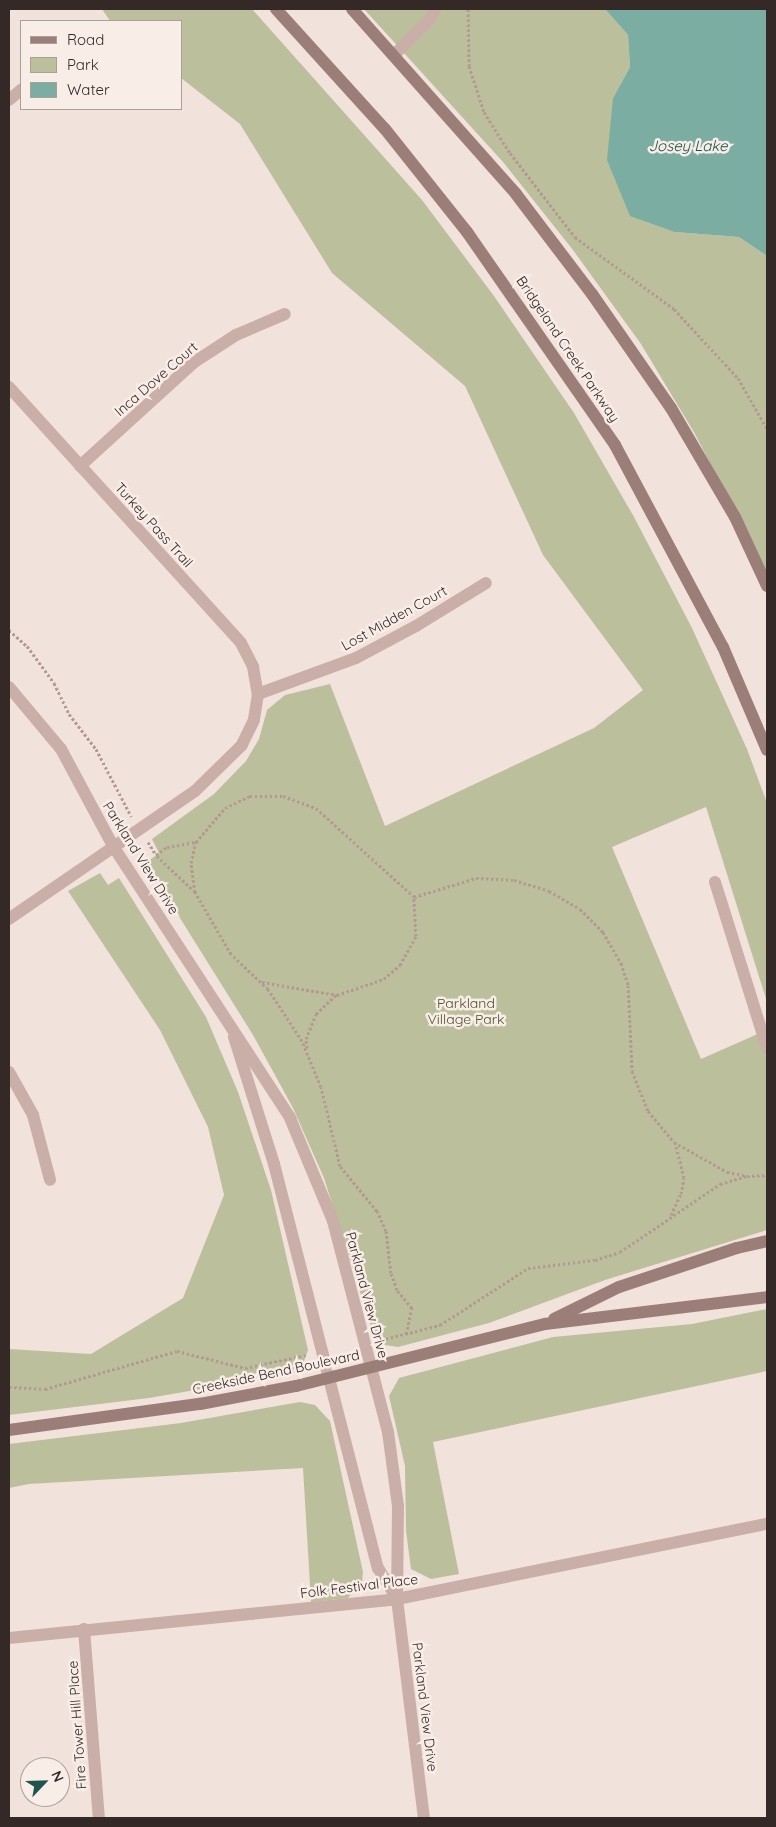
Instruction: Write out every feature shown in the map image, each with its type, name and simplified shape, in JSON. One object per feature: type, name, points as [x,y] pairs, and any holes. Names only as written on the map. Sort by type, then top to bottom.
[{"type":"main road","name":"Bridgeland Creek Parkway","points":[[276,9],[385,130],[467,232],[610,437],[674,549],[723,646],[767,750]]},
{"type":"main road","points":[[352,9],[516,194],[592,294],[671,408],[735,517],[767,586]]},
{"type":"main road","name":"Creekside Bend Boulevard","points":[[546,1324],[619,1287],[737,1248],[767,1241]]},
{"type":"main road","name":"Creekside Bend Boulevard","points":[[9,1430],[200,1404],[329,1378],[546,1324],[767,1297]]},
{"type":"street","points":[[394,55],[430,19],[435,9]]},
{"type":"street","points":[[9,100],[20,91]]},
{"type":"street","name":"Inca Dove Court","points":[[80,466],[193,363],[236,335],[285,314]]},
{"type":"street","name":"Turkey Pass Trail","points":[[9,387],[241,643],[253,667],[258,694],[254,720],[242,745],[195,791],[112,846],[9,919]]},
{"type":"street","name":"Lost Midden Court","points":[[258,694],[356,658],[416,626],[486,583]]},
{"type":"street","name":"Parkland View Drive","points":[[9,687],[61,750],[112,846],[229,1021],[290,1118],[333,1221],[388,1432],[398,1506],[397,1599],[424,1818]]},
{"type":"street","points":[[716,882],[767,1048]]},
{"type":"street","name":"Parkland View Drive","points":[[229,1021],[274,1164],[378,1568],[397,1599]]},
{"type":"street","points":[[9,1072],[33,1115],[50,1180]]},
{"type":"street","name":"Folk Festival Place","points":[[9,1638],[397,1599],[767,1524]]},
{"type":"street","name":"Fire Tower Hill Place","points":[[84,1629],[99,1818]]},
{"type":"path","points":[[468,9],[469,66],[484,112],[510,153],[575,236],[674,309],[738,378],[767,429]]},
{"type":"path","points":[[9,630],[27,646],[54,683],[69,714],[96,749],[118,795],[156,855],[195,892],[231,954],[260,982],[286,1014],[307,1051],[321,1087],[340,1166],[377,1211],[386,1231],[391,1273],[397,1290],[412,1308],[406,1334]]},
{"type":"path","points":[[195,892],[191,863],[196,842],[225,808],[250,796],[283,796],[316,808],[414,897],[416,936],[400,965],[384,979],[336,995],[316,1014],[306,1039],[307,1051]]},
{"type":"path","points":[[156,855],[167,847],[196,842]]},
{"type":"path","points":[[414,897],[476,878],[514,880],[549,891],[580,909],[603,932],[621,963],[628,985],[629,1043],[638,1091],[648,1111],[674,1142],[727,1172],[747,1176]]},
{"type":"path","points":[[260,982],[336,995]]},
{"type":"path","points":[[670,1217],[681,1194],[684,1178],[674,1142]]},
{"type":"path","points":[[364,1343],[440,1325],[528,1268],[595,1260],[620,1252],[643,1239],[670,1217],[720,1184],[747,1176],[767,1175]]},
{"type":"path","points":[[9,1386],[45,1389],[177,1351],[245,1368],[322,1352]]},
{"type":"green space","name":"Parkland Village Park","points":[[102,9],[252,9],[422,200],[494,296],[574,413],[634,517],[692,628],[747,749],[767,803],[767,1002],[706,807],[612,847],[701,1059],[767,1030],[767,1230],[605,1280],[489,1323],[398,1347],[385,1345],[373,1333],[324,1178],[293,1108],[253,1035],[150,870],[147,862],[159,853],[152,839],[214,794],[246,761],[259,739],[267,710],[285,695],[330,684],[385,826],[594,728],[643,690],[543,555],[465,386],[332,273],[240,124],[182,79],[182,20],[109,20]]},
{"type":"green space","points":[[364,9],[605,9],[628,35],[630,67],[613,98],[675,232],[739,237],[767,256],[767,573],[695,434],[641,344],[573,250],[503,162]]},
{"type":"green space","points":[[100,873],[108,885],[119,878],[206,1017],[238,1092],[271,1190],[308,1350],[303,1364],[293,1373],[149,1398],[9,1415],[9,1349],[91,1354],[183,1298],[224,1195],[208,1127],[160,1030],[68,891]]},
{"type":"green space","points":[[767,1309],[767,1371],[433,1442],[459,1574],[431,1579],[411,1569],[406,1531],[405,1466],[389,1396],[399,1378],[553,1337],[692,1324]]},
{"type":"green space","points":[[300,1402],[315,1405],[330,1421],[363,1572],[362,1583],[348,1598],[311,1602],[303,1468],[29,1484],[9,1488],[9,1444],[181,1423]]},
{"type":"water","name":"Josey Lake","points":[[605,9],[767,9],[767,256],[739,237],[675,232],[630,216],[607,160],[613,98],[630,67],[628,35]]}]
